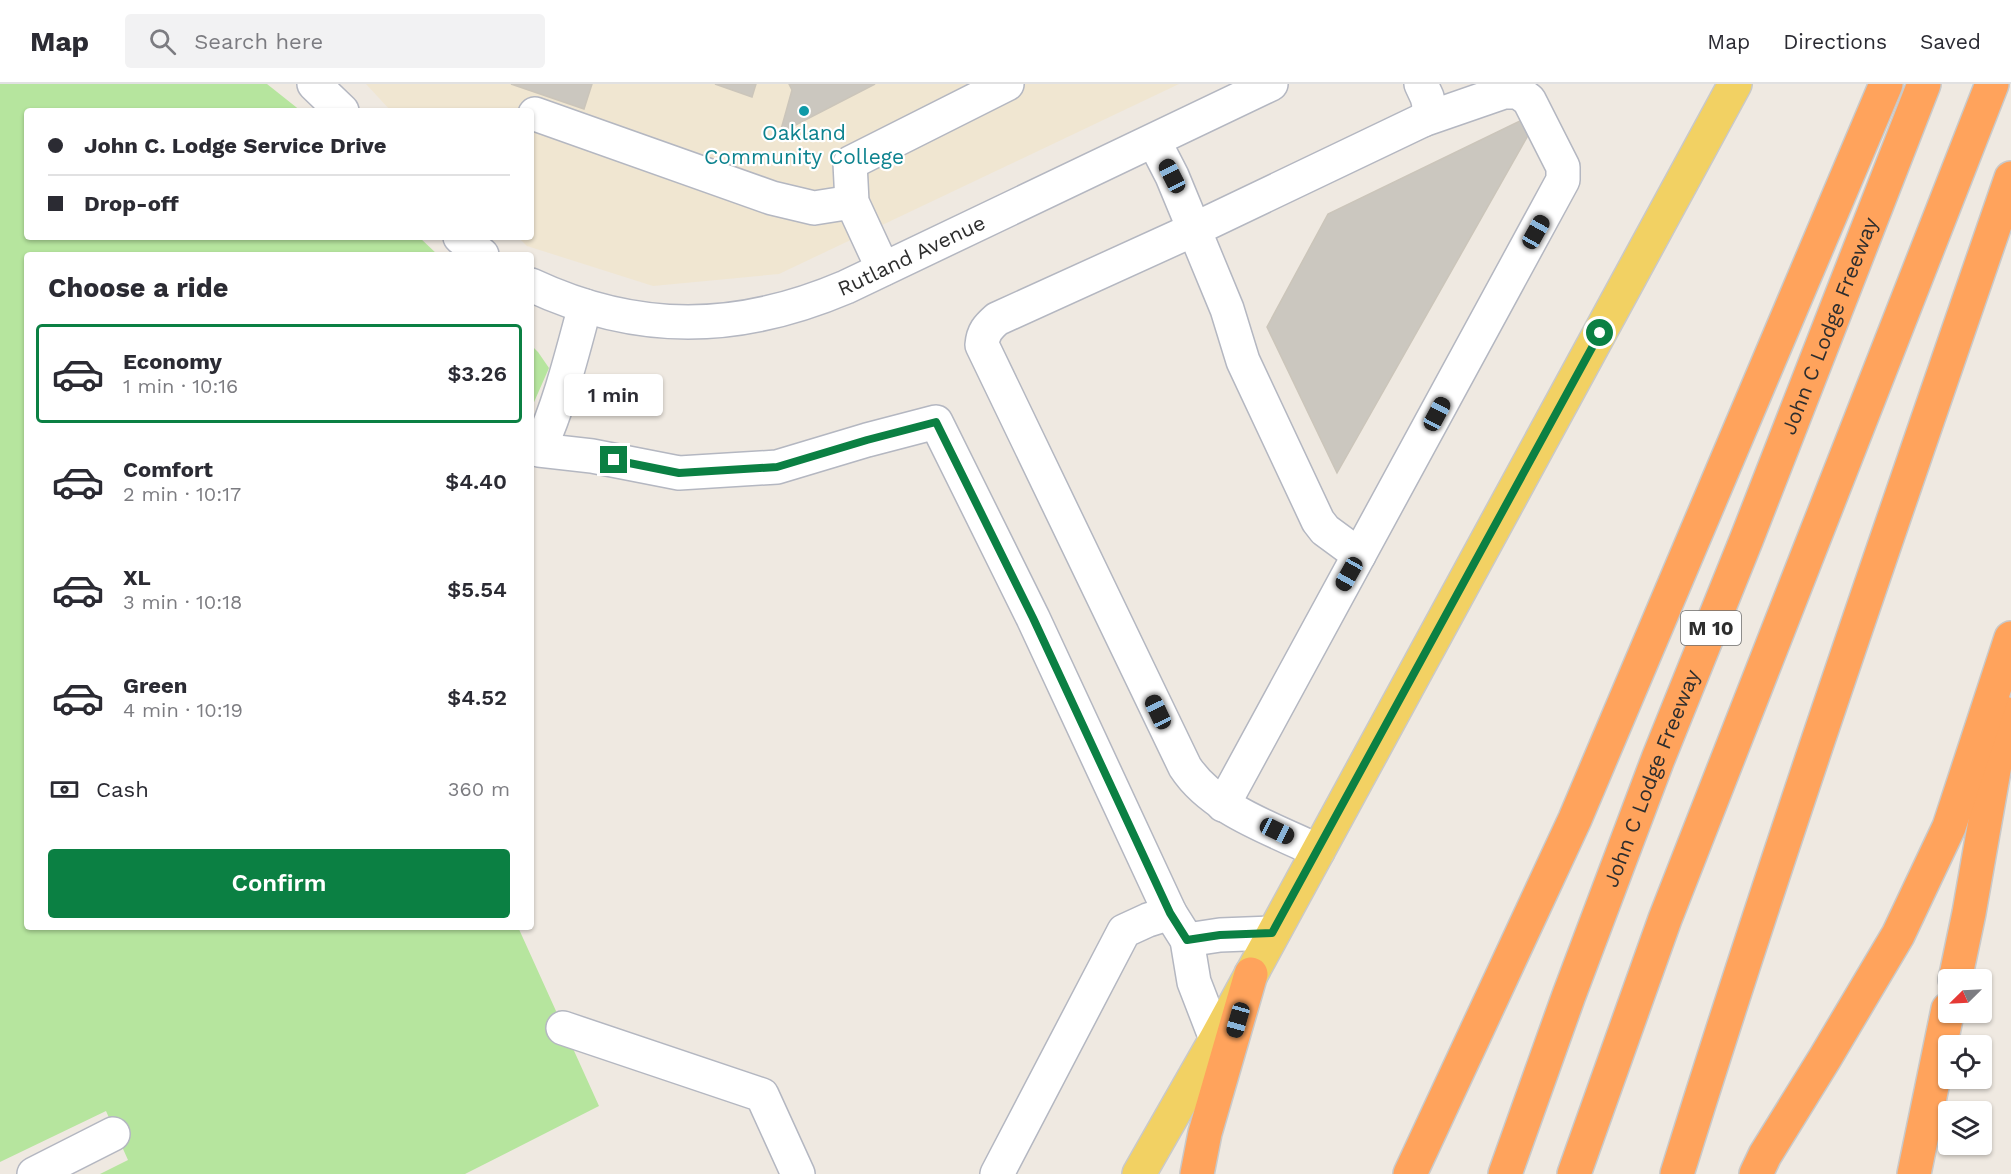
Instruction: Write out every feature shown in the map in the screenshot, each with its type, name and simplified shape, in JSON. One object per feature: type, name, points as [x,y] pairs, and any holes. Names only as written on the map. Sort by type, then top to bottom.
[{"type":"highway","points":[[1410,1174],[1575,819],[1886,84]]},
{"type":"highway","name":"John C Lodge Freeway","points":[[1504,1174],[1658,759],[1924,84]]},
{"type":"highway","name":"M 10","points":[[1574,1174],[1665,919],[1992,84]]},
{"type":"highway","points":[[1677,1174],[1716,1048],[1830,706],[2011,178]]},
{"type":"highway","points":[[1756,1174],[1765,1155],[1898,935],[1939,849],[1949,827],[2011,638]]},
{"type":"highway","points":[[1957,969],[2011,673]]},
{"type":"highway","points":[[1197,1174],[1205,1132],[1251,974]]},
{"type":"highway","points":[[1914,1174],[1945,1023]]},
{"type":"main road","points":[[1139,1174],[1216,1039],[1735,84]]},
{"type":"street","points":[[314,84],[339,108]]},
{"type":"street","points":[[883,269],[852,202],[850,163],[1007,84]]},
{"type":"street","name":"Rutland Avenue","points":[[534,286],[585,306],[636,318],[676,323],[746,318],[784,310],[815,300],[883,269],[1271,84]]},
{"type":"street","points":[[1421,84],[1430,109],[1424,120]]},
{"type":"street","points":[[1222,805],[1563,180],[1563,167],[1529,100],[1518,92],[1504,92],[1424,120],[1195,229],[997,319],[986,329],[982,345],[1185,767],[1197,783],[1222,805],[1318,851]]},
{"type":"street","points":[[535,114],[772,198],[814,208],[852,202]]},
{"type":"street","points":[[1154,141],[1195,229],[1227,309],[1243,362],[1318,521],[1325,530],[1359,555]]},
{"type":"street","points":[[464,240],[478,252]]},
{"type":"street","points":[[585,306],[568,369],[540,450],[592,456],[679,473],[777,467],[936,422],[1033,618],[1170,913],[1187,940],[1194,982],[1216,1039]]},
{"type":"street","points":[[997,1174],[1124,931],[1170,913]]},
{"type":"street","points":[[1187,940],[1220,935],[1272,933]]},
{"type":"street","points":[[563,1028],[762,1095],[798,1174]]},
{"type":"street","points":[[34,1174],[113,1134]]},
{"type":"shaded area","points":[[366,84],[1179,84],[779,274],[653,286],[527,246],[521,240],[534,240],[534,108],[388,108]]},
{"type":"green space","points":[[0,84],[267,84],[297,108],[24,108],[24,240],[422,240],[435,252],[24,252],[24,930],[519,930],[599,1106],[465,1174],[100,1174],[128,1160],[106,1111],[0,1162]]},
{"type":"green space","points":[[534,348],[549,368],[534,402]]},
{"type":"building","points":[[511,84],[592,84],[584,109]]},
{"type":"building","name":"Oakland Community College","points":[[715,84],[756,84],[752,97]]},
{"type":"building","name":"Oakland Community College","points":[[789,84],[875,84],[780,133],[792,90]]},
{"type":"building","points":[[1524,119],[1530,132],[1337,473],[1267,327],[1328,214]]},
{"type":"place","name":"Oakland Community College","points":[[804,111]]},
{"type":"route","points":[[614,460],[679,473],[777,467],[936,422],[1033,618],[1170,913],[1187,940],[1220,935],[1272,933],[1600,333]]}]
